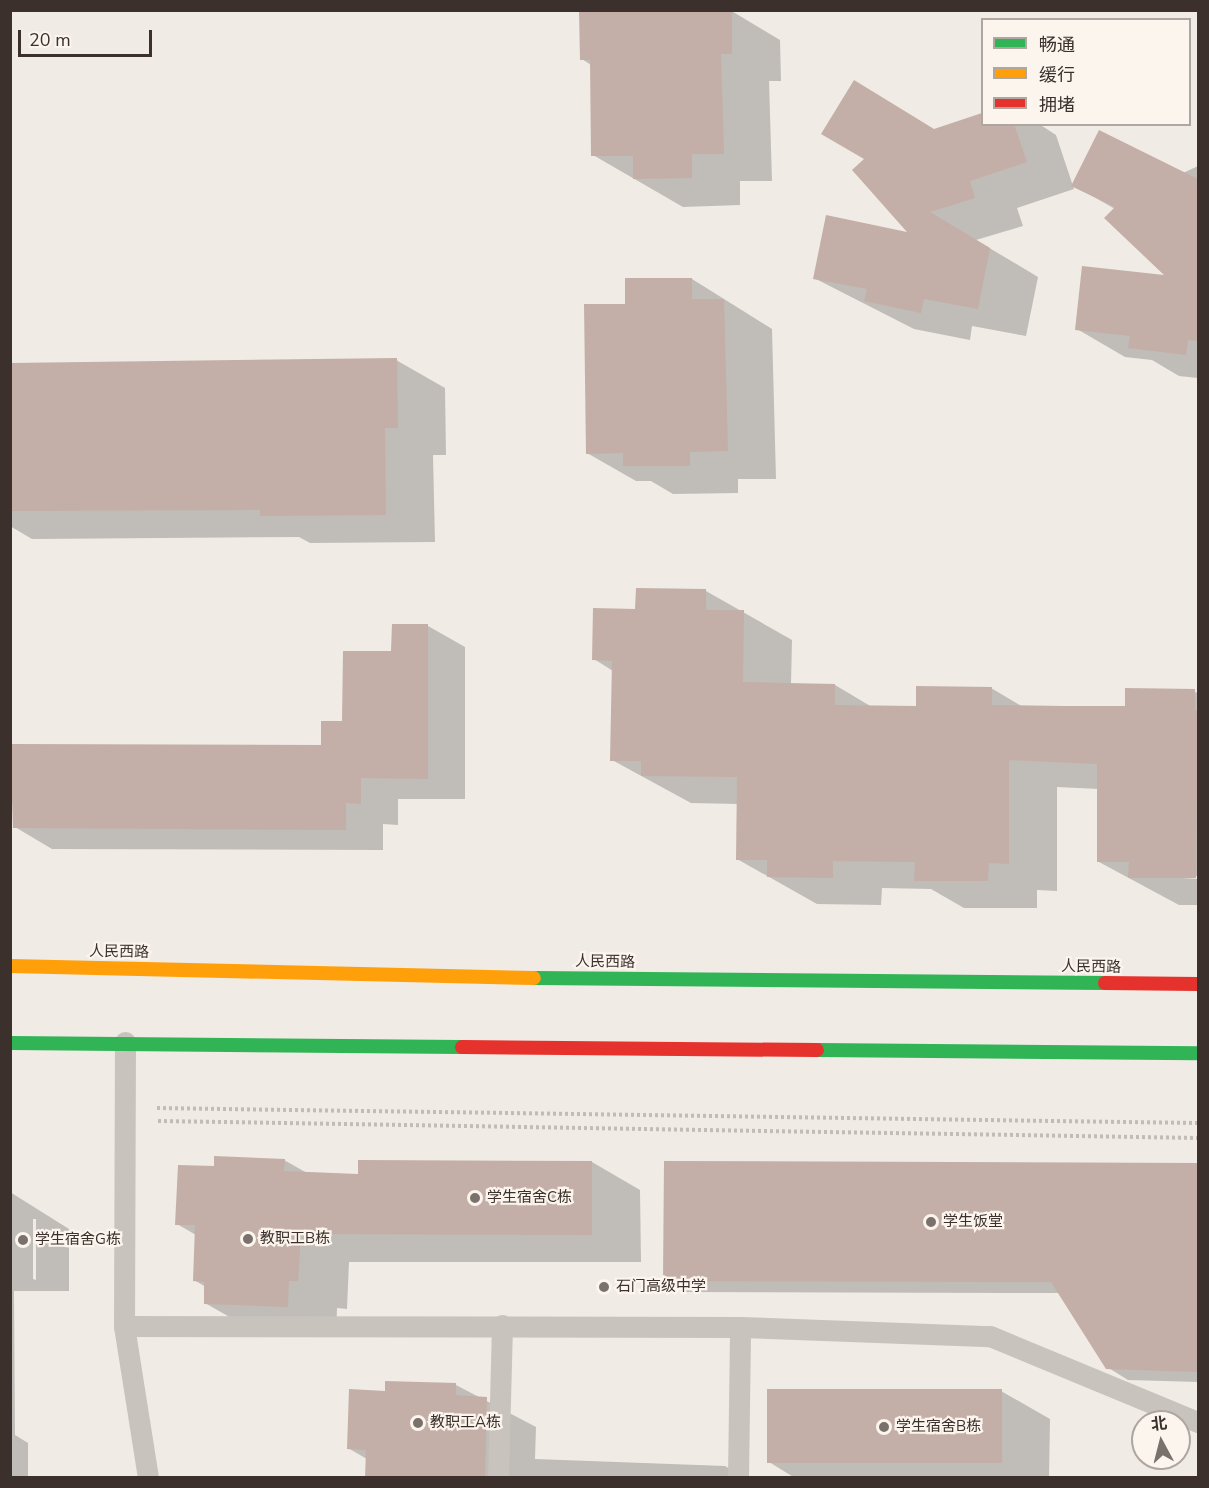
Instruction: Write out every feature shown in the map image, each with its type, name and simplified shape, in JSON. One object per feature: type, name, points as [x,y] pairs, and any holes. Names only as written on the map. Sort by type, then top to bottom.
[{"type":"street","name":"人民西路","points":[[10,966],[530,978],[1198,984]]},
{"type":"street","points":[[10,1043],[125,1042],[1198,1053]]},
{"type":"lane","points":[[125,1042],[124,1326],[148,1478]]},
{"type":"lane","points":[[498,1478],[502,1325]]},
{"type":"lane","points":[[124,1326],[740,1327],[990,1336],[1198,1422]]},
{"type":"lane","points":[[738,1478],[740,1327]]},
{"type":"path","points":[[126,1114],[1198,1123]]},
{"type":"path","points":[[126,1114],[1198,1138]]},
{"type":"building","points":[[579,10],[732,10],[732,54],[721,54],[724,154],[692,154],[692,178],[633,179],[633,156],[591,156],[590,60],[580,60]]},
{"type":"building","points":[[854,80],[934,129],[981,113],[981,126],[1015,126],[1027,162],[970,181],[975,198],[930,212],[990,248],[978,309],[924,299],[921,313],[864,301],[867,289],[813,279],[826,215],[907,232],[852,170],[864,159],[821,134]]},
{"type":"building","points":[[1099,130],[1198,179],[1198,341],[1188,340],[1186,355],[1128,348],[1130,336],[1075,330],[1082,266],[1164,275],[1104,218],[1115,207],[1071,186]]},
{"type":"building","points":[[625,278],[692,278],[692,299],[724,299],[728,451],[690,452],[690,466],[623,466],[623,453],[586,454],[584,304],[625,304]]},
{"type":"building","points":[[397,358],[398,428],[385,428],[386,515],[260,516],[260,510],[10,511],[10,363]]},
{"type":"building","points":[[636,588],[706,589],[706,610],[744,610],[743,682],[835,684],[835,705],[916,706],[916,686],[992,687],[992,705],[1064,706],[1125,706],[1125,688],[1195,689],[1195,710],[1198,711],[1196,878],[1128,878],[1129,862],[1097,862],[1097,764],[1009,760],[1009,864],[989,863],[988,881],[914,881],[915,862],[833,861],[833,878],[767,877],[767,860],[736,860],[737,777],[641,776],[641,761],[610,761],[612,661],[592,660],[593,608],[635,609]]},
{"type":"building","points":[[392,624],[428,624],[428,779],[361,778],[361,804],[346,803],[346,830],[13,828],[10,744],[321,745],[321,721],[342,721],[343,651],[391,651]]},
{"type":"building","points":[[214,1156],[285,1159],[284,1171],[358,1174],[358,1160],[592,1161],[592,1235],[301,1234],[298,1281],[289,1281],[288,1307],[204,1304],[204,1282],[193,1281],[195,1225],[175,1225],[178,1165],[214,1166]]},
{"type":"building","name":"学生饭堂","points":[[664,1161],[1198,1163],[1198,1372],[1106,1369],[1051,1282],[663,1281]]},
{"type":"building","name":"教职工A栋","points":[[385,1381],[456,1383],[456,1395],[487,1397],[485,1478],[365,1478],[366,1450],[347,1449],[349,1389],[385,1391]]},
{"type":"building","name":"学生宿舍B栋","points":[[767,1389],[1002,1389],[1002,1463],[767,1463]]},
{"type":"traffic: fast","points":[[534,978],[1105,983]]},
{"type":"traffic: fast","points":[[10,1043],[462,1047]]},
{"type":"traffic: fast","points":[[817,1050],[1198,1053]]},
{"type":"traffic: slow","points":[[10,966],[534,978]]},
{"type":"traffic: jam","points":[[1105,983],[1198,984]]},
{"type":"traffic: jam","points":[[462,1047],[817,1050]]},
{"type":"place","name":"学生宿舍C栋","points":[[475,1198]]},
{"type":"place","name":"学生饭堂","points":[[931,1222]]},
{"type":"place","name":"教职工B栋","points":[[248,1239]]},
{"type":"place","name":"学生宿舍G栋","points":[[23,1240]]},
{"type":"place","name":"石门高级中学","points":[[604,1287]]},
{"type":"place","name":"教职工A栋","points":[[418,1423]]},
{"type":"place","name":"学生宿舍B栋","points":[[884,1427]]}]
